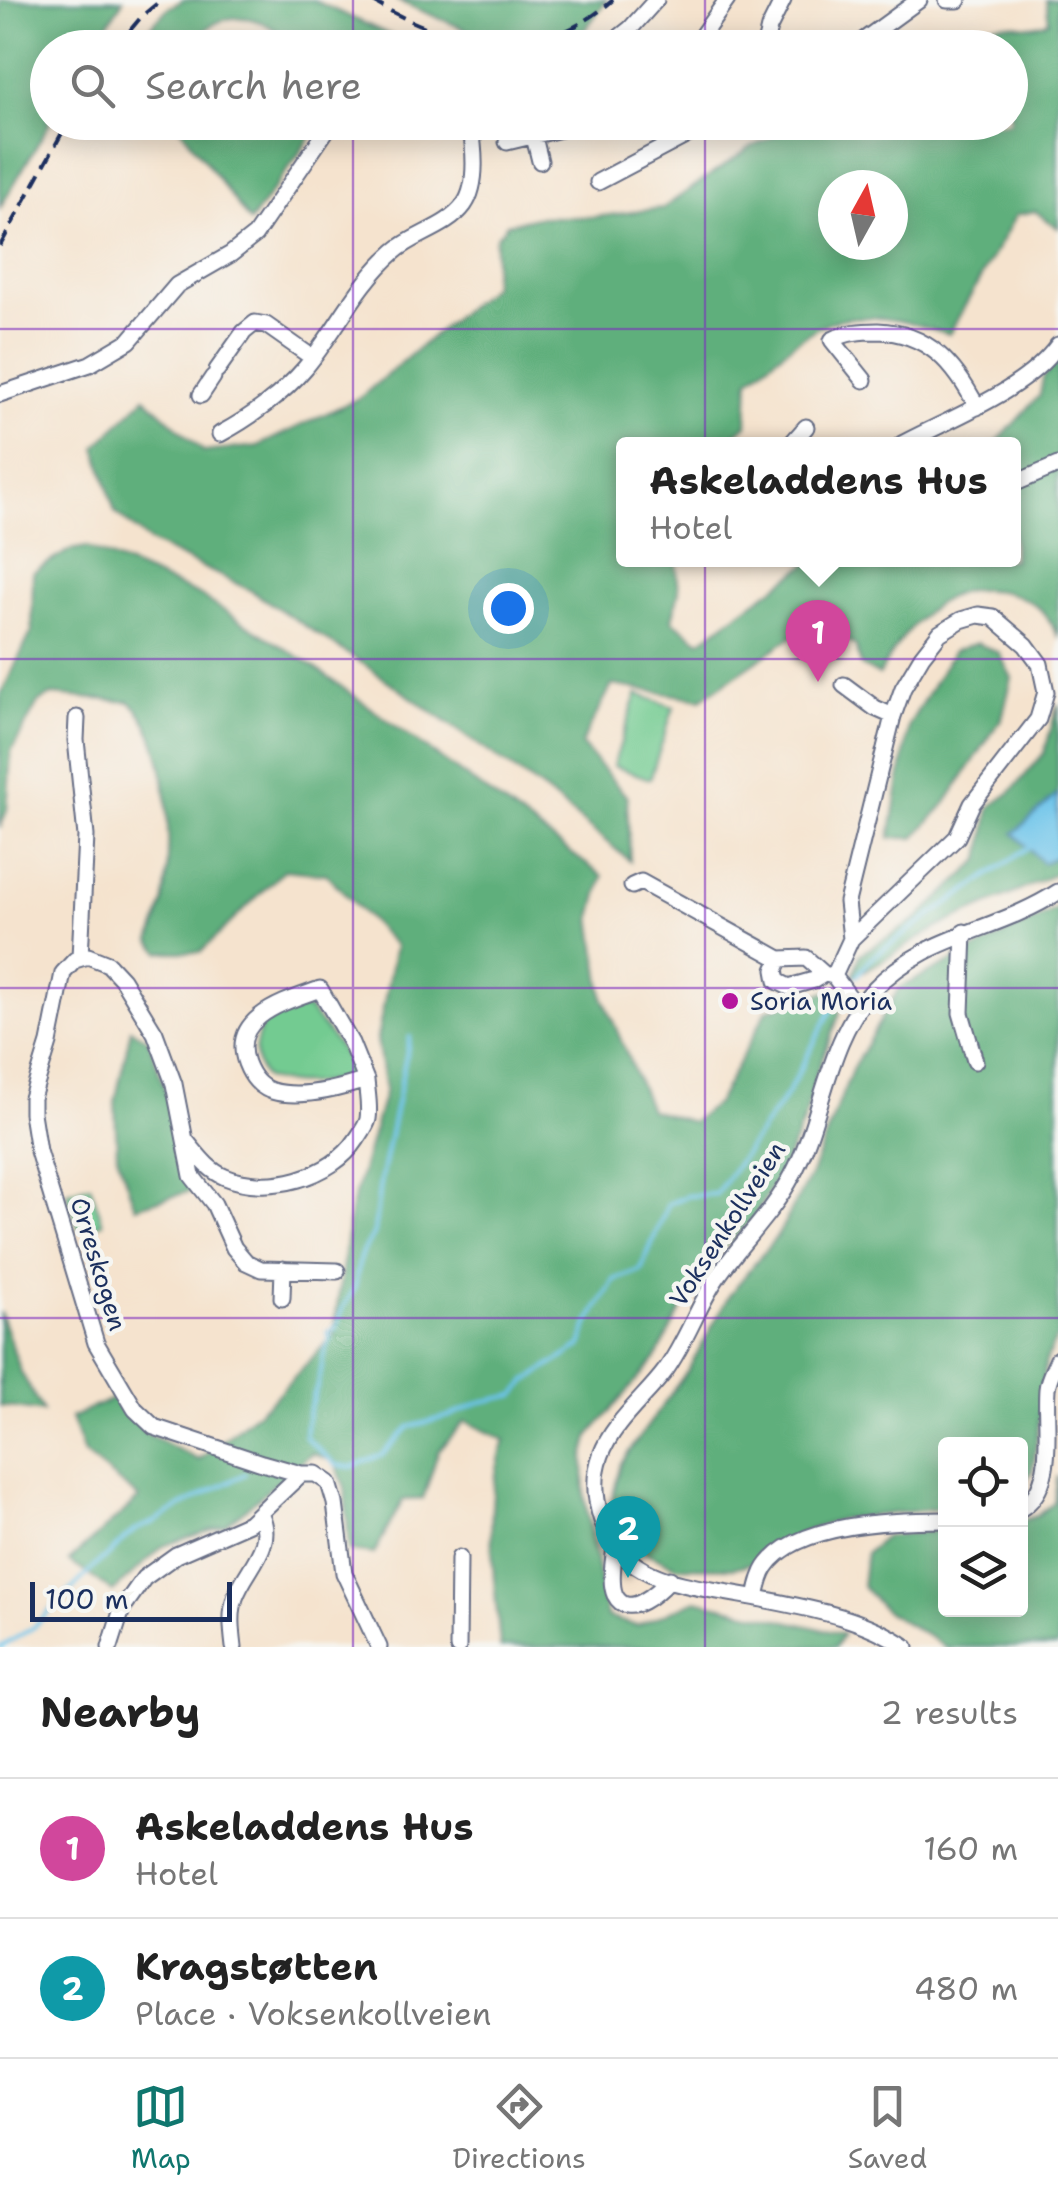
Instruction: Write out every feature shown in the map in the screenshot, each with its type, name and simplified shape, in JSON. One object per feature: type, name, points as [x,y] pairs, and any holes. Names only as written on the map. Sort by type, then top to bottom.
[{"type":"street","points":[[630,30],[656,0]]},
{"type":"street","points":[[706,30],[727,0]]},
{"type":"street","points":[[768,30],[783,0]]},
{"type":"street","points":[[878,30],[919,0]]},
{"type":"street","points":[[947,0],[958,0]]},
{"type":"street","points":[[0,394],[90,364],[120,349],[177,285],[231,254],[255,235],[320,140]]},
{"type":"street","points":[[220,434],[288,385],[396,249],[438,226],[464,206],[473,176],[471,140]]},
{"type":"street","points":[[507,142],[518,140]]},
{"type":"street","points":[[535,140],[540,161]]},
{"type":"street","points":[[598,182],[678,140]]},
{"type":"street","points":[[201,395],[244,332],[255,323],[266,324],[313,358]]},
{"type":"street","points":[[864,380],[832,340],[860,330],[896,332],[919,338],[937,353],[969,390],[977,406]]},
{"type":"street","points":[[916,437],[977,406],[1048,360],[1058,345]]},
{"type":"street","points":[[797,437],[806,426]]},
{"type":"street","points":[[1021,481],[1058,465]]},
{"type":"street","points":[[780,959],[775,970],[783,985],[801,985],[829,975],[851,939],[957,837],[972,804],[1038,718],[1046,692],[1040,664],[1026,644],[993,617],[978,615],[961,620],[940,633],[903,688],[848,902],[851,939]]},
{"type":"street","points":[[844,685],[893,716]]},
{"type":"street","name":"Orreskogen","points":[[77,718],[86,836],[80,958],[63,973],[49,1044],[32,1098],[32,1113],[38,1151],[96,1343],[135,1408],[154,1427],[300,1474],[316,1474],[329,1483],[336,1503],[344,1573],[379,1647]]},
{"type":"street","points":[[632,886],[641,882],[780,959],[806,958],[829,975],[858,1009]]},
{"type":"street","name":"Voksenkollveien","points":[[615,1545],[601,1518],[597,1496],[597,1472],[604,1448],[663,1374],[720,1274],[784,1191],[810,1138],[831,1069],[858,1009],[875,988],[908,961],[1058,892]]},
{"type":"street","points":[[964,932],[962,1013],[975,1062]]},
{"type":"street","points":[[80,958],[98,958],[108,964],[138,1003],[164,1057],[192,1176],[214,1204],[234,1248],[246,1262],[261,1269],[338,1271]]},
{"type":"street","points":[[186,1141],[205,1165],[246,1184],[285,1181],[326,1170],[353,1145],[368,1121],[366,1080],[351,1043],[320,989],[264,1012],[246,1033],[244,1056],[253,1078],[263,1088],[292,1094],[340,1088],[366,1080]]},
{"type":"street","points":[[282,1298],[283,1269]]},
{"type":"street","points":[[1028,1504],[1043,1483],[1048,1384],[1058,1359]]},
{"type":"street","points":[[110,1647],[122,1609],[144,1578],[176,1554],[238,1530],[261,1515],[300,1474]]},
{"type":"street","points":[[234,1647],[233,1606],[241,1582],[264,1545],[266,1527],[261,1515]]},
{"type":"street","points":[[756,1597],[761,1576],[772,1560],[811,1538],[892,1521],[938,1520]]},
{"type":"street","points":[[615,1545],[614,1586],[624,1603],[632,1605],[647,1600],[670,1579]]},
{"type":"street","points":[[615,1545],[640,1567],[670,1579],[850,1620],[906,1647]]},
{"type":"street","points":[[458,1647],[459,1558]]},
{"type":"green space","points":[[0,0],[123,0],[104,30],[30,30],[30,140],[40,140],[0,208]]},
{"type":"green space","points":[[184,0],[313,0],[379,30],[275,30],[256,21],[232,18],[206,30],[148,30],[168,8]]},
{"type":"green space","points":[[396,0],[607,0],[585,30],[466,30]]},
{"type":"green space","points":[[1046,0],[1058,0],[1058,228],[1035,211],[1016,215],[949,334],[884,319],[849,318],[833,321],[801,338],[749,379],[747,425],[731,437],[616,437],[616,567],[677,567],[679,591],[672,620],[700,641],[803,567],[1021,567],[1021,437],[1001,437],[1040,395],[1043,378],[1058,357],[1058,636],[1044,613],[1020,597],[968,591],[945,599],[925,613],[898,644],[879,675],[861,666],[856,646],[815,621],[701,699],[612,685],[581,744],[627,797],[630,861],[546,792],[368,667],[250,590],[151,543],[115,512],[96,447],[145,397],[204,452],[258,446],[361,397],[492,286],[496,238],[507,224],[536,217],[595,217],[663,208],[766,140],[1028,140],[1028,30],[978,30],[992,25],[1024,26],[1049,21]]},
{"type":"green space","points":[[190,140],[309,140],[250,222]]},
{"type":"green space","points":[[87,547],[199,595],[310,664],[603,876],[592,917],[603,997],[650,1110],[692,1122],[717,1103],[767,1010],[826,992],[832,994],[840,1013],[804,1120],[783,1167],[755,1216],[716,1256],[689,1295],[656,1358],[590,1435],[584,1458],[585,1499],[607,1617],[637,1626],[696,1600],[843,1634],[835,1647],[500,1647],[492,1517],[493,1491],[505,1440],[465,1421],[438,1452],[423,1499],[403,1500],[374,1554],[349,1551],[345,1488],[335,1462],[312,1453],[226,1525],[163,1546],[113,1592],[69,1561],[139,1498],[84,1454],[71,1418],[114,1398],[148,1434],[199,1460],[272,1400],[333,1336],[350,1212],[385,1090],[377,1039],[395,946],[326,874],[284,870],[201,952],[160,952],[151,941],[166,882],[166,797],[154,741],[144,719],[130,702],[52,695],[38,703],[11,752],[7,810],[0,828],[0,696],[32,631],[33,572],[70,550]]},
{"type":"green space","points":[[977,643],[999,653],[1012,678],[1002,718],[945,804],[914,838],[890,838],[909,725],[953,651]]},
{"type":"green space","points":[[637,694],[674,707],[650,779],[613,766]]},
{"type":"green space","points":[[1058,704],[1058,794],[1014,833],[1043,862],[1058,856],[1058,872],[943,925],[853,976],[860,954],[917,919],[981,859],[990,807],[1011,792],[1044,753]]},
{"type":"green space","points":[[1058,908],[1058,1335],[1046,1360],[1033,1472],[1028,1477],[1028,1437],[938,1437],[938,1509],[840,1519],[802,1533],[767,1559],[734,1568],[677,1567],[625,1543],[612,1500],[621,1463],[688,1370],[730,1294],[778,1235],[811,1174],[852,1070],[899,988]]},
{"type":"green space","points":[[289,1008],[308,1009],[355,1074],[310,1084],[265,1079],[256,1057],[260,1029],[263,1021]]},
{"type":"green space","points":[[131,1029],[149,1040],[174,1117],[182,1168],[195,1190],[135,1207],[117,1155],[115,1102]]},
{"type":"green space","points":[[90,1185],[103,1223],[79,1230],[67,1192]]},
{"type":"green space","points":[[0,1312],[21,1372],[43,1412],[0,1406]]},
{"type":"green space","points":[[1058,1476],[1058,1647],[946,1647],[884,1610],[862,1586],[866,1553],[886,1536],[938,1531],[938,1617],[1028,1617],[1028,1519],[1054,1503]]},
{"type":"water","points":[[1058,794],[1058,856],[1043,863],[1014,833]]},
{"type":"waterway","points":[[857,976],[871,958],[1029,847]]},
{"type":"waterway","points":[[410,1037],[380,1183],[374,1233],[360,1257],[355,1288],[337,1326],[328,1332],[330,1340],[307,1422],[305,1437],[336,1465],[352,1467],[382,1455],[409,1427],[450,1416],[481,1402],[515,1395],[527,1381],[581,1346],[588,1324],[614,1280],[641,1270],[668,1204],[687,1196],[716,1194],[787,1094],[831,1011]]},
{"type":"waterway","points":[[1,1647],[34,1627],[131,1533],[245,1474]]},
{"type":"railway","points":[[130,30],[161,0]]},
{"type":"railway","points":[[370,0],[431,30]]},
{"type":"railway","points":[[566,30],[613,0]]},
{"type":"railway","points":[[0,246],[58,140]]},
{"type":"place","name":"Askeladdens Hus","points":[[818,682]]},
{"type":"place","name":"Soria Moria","points":[[730,1001]]},
{"type":"place","name":"Kragstøtten","points":[[628,1578]]}]
